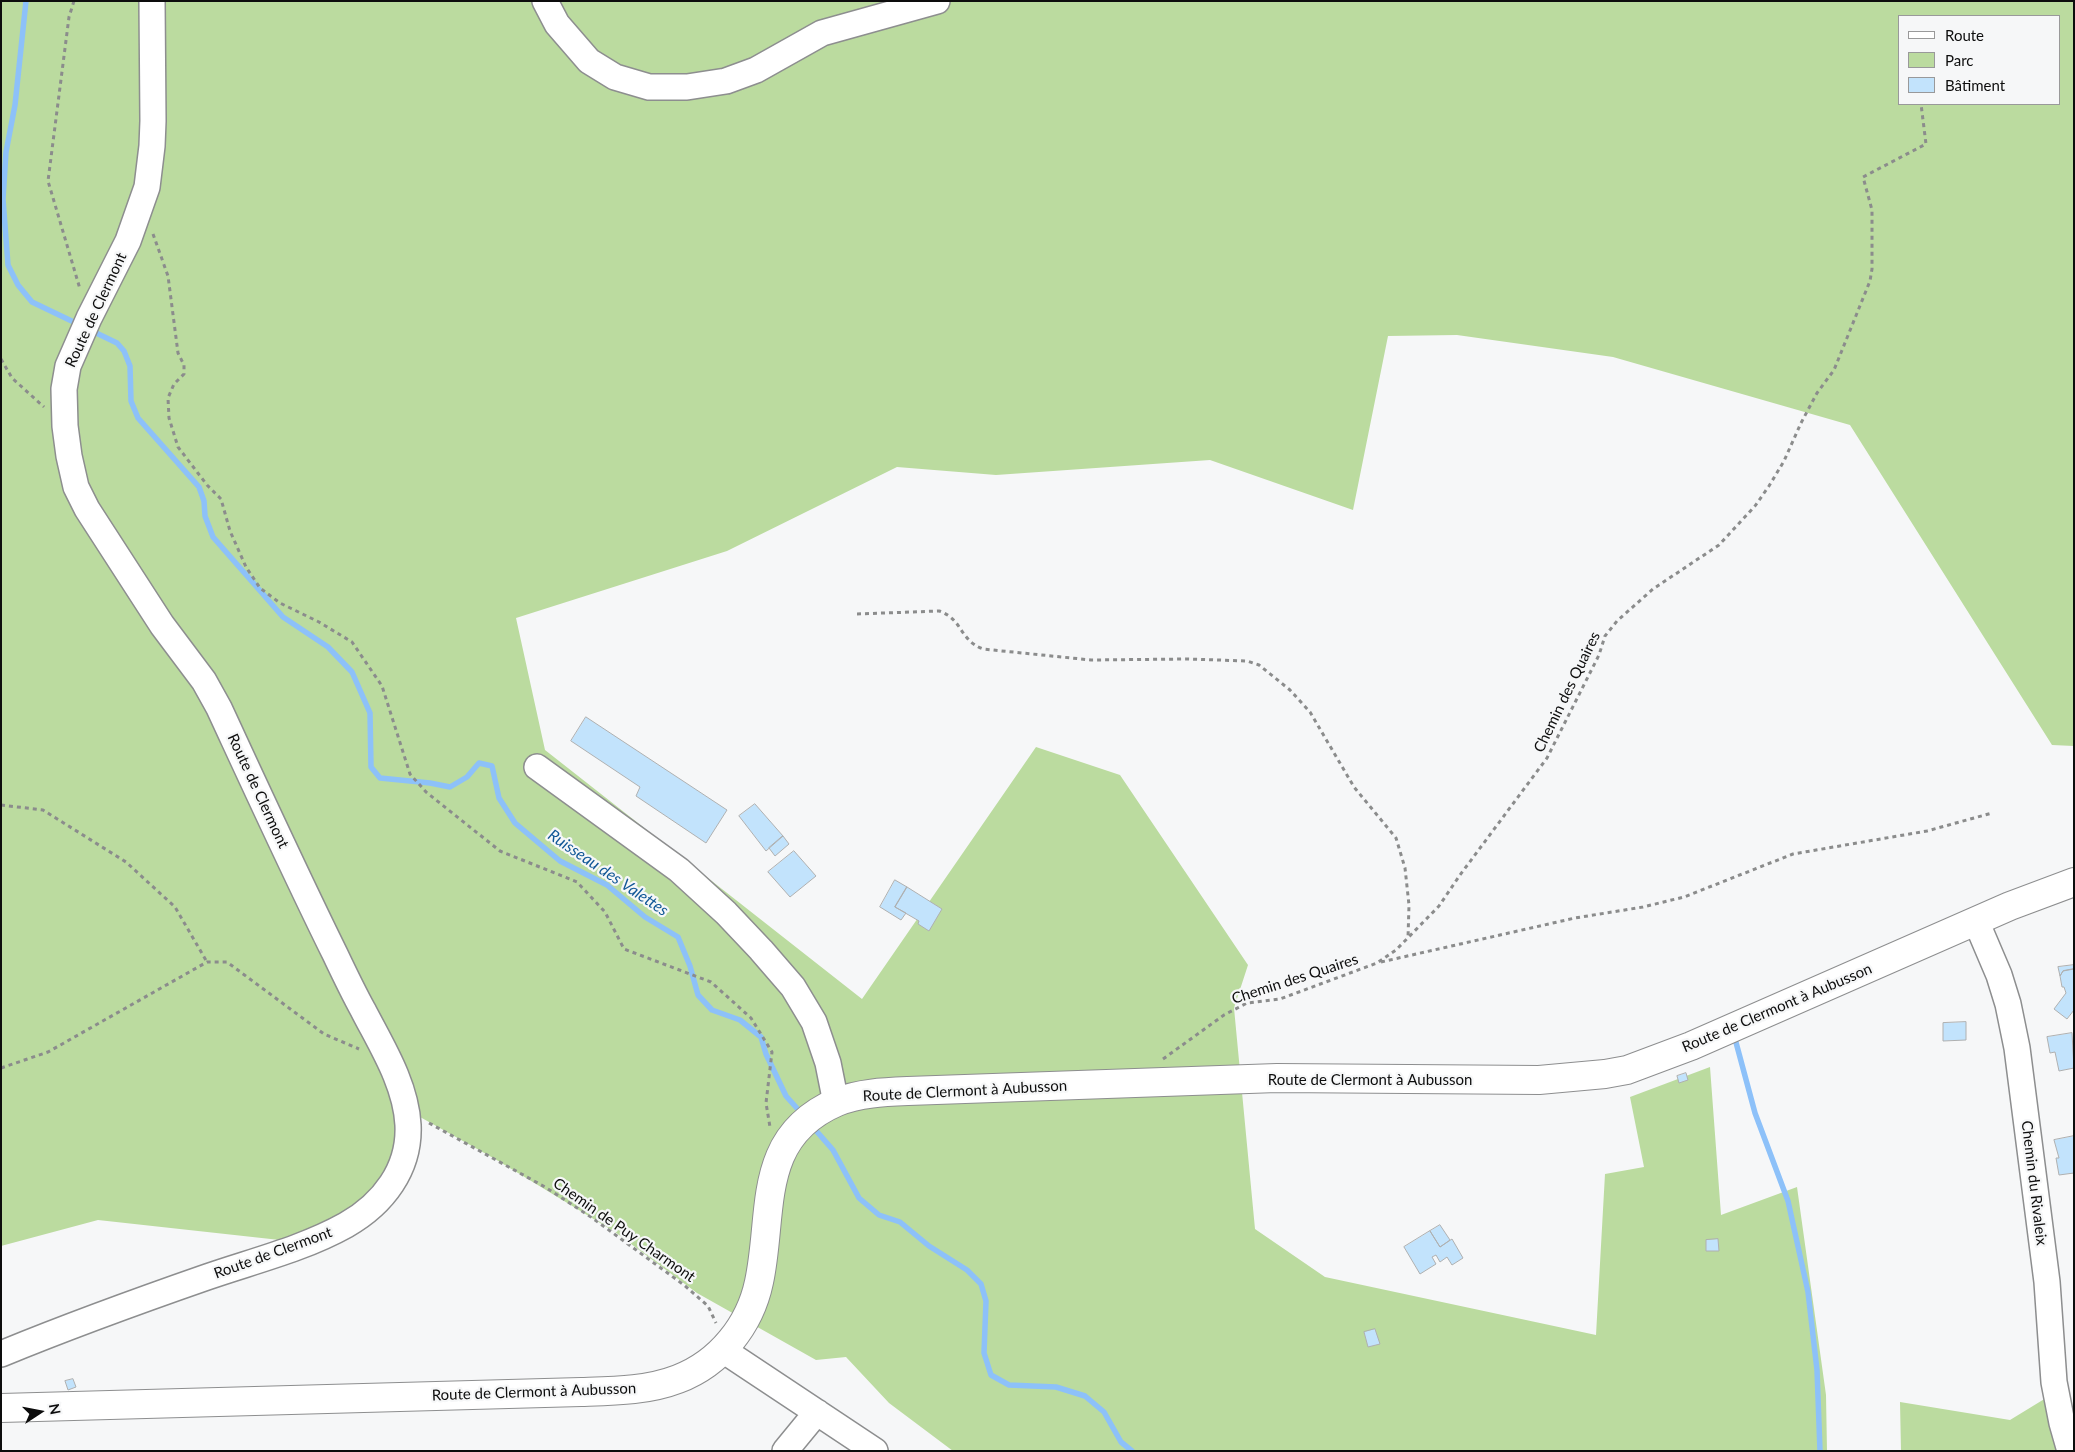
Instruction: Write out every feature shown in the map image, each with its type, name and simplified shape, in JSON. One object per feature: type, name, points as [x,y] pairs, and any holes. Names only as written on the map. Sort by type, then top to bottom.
[{"type":"main road","name":"Route de Clermont à Aubusson","points":[[1,1408],[620,1390],[657,1385],[679,1379],[708,1363],[723,1350],[738,1332],[755,1299],[762,1272],[770,1189],[780,1156],[805,1123],[836,1103],[870,1094],[908,1091],[1277,1078],[1539,1080],[1605,1074],[1627,1070],[1691,1046],[2034,896],[2074,882]]},
{"type":"street","name":"Route de Clermont","points":[[1,1354],[127,1304],[300,1245],[347,1224],[379,1200],[398,1174],[407,1138],[405,1108],[401,1092],[384,1051],[333,951],[219,708],[204,681],[157,618],[87,509],[76,487],[69,456],[65,426],[64,389],[68,366],[89,318],[128,241],[142,206],[147,187],[152,146],[152,1]]},
{"type":"street","points":[[545,1],[557,24],[589,61],[614,77],[649,87],[688,87],[726,81],[756,70],[822,34],[936,1]]},
{"type":"street","points":[[537,767],[679,870],[726,913],[761,950],[793,987],[814,1022],[828,1063],[836,1103]]},
{"type":"street","name":"Chemin du Rivaleix","points":[[1976,921],[1999,974],[2008,1004],[2017,1048],[2047,1282],[2054,1382],[2070,1451]]},
{"type":"street","points":[[723,1350],[874,1451]]},
{"type":"street","points":[[785,1451],[817,1412]]},
{"type":"path","points":[[74,1],[69,17],[48,181],[89,318]]},
{"type":"path","name":"Chemin des Quaires","points":[[1158,1063],[1224,1015],[1247,1003],[1280,999],[1378,963],[1408,938],[1439,906],[1547,758],[1599,655],[1605,636],[1617,621],[1653,589],[1720,545],[1770,486],[1817,393],[1834,370],[1870,281],[1872,269],[1872,210],[1863,177],[1926,144],[1921,105]]},
{"type":"path","points":[[142,206],[168,276],[178,353],[184,365],[184,374],[174,384],[168,398],[169,418],[178,448],[207,485],[221,499],[230,531],[246,568],[260,588],[280,603],[319,622],[352,642],[382,686],[410,774],[426,792],[500,851],[577,882],[605,912],[624,949],[711,982],[751,1018],[772,1052],[766,1103],[770,1130]]},
{"type":"path","points":[[1,359],[12,378],[65,426]]},
{"type":"path","points":[[857,614],[939,611],[949,614],[972,645],[983,649],[1091,660],[1247,661],[1259,665],[1290,690],[1310,712],[1354,787],[1396,838],[1405,868],[1408,896],[1408,938]]},
{"type":"path","points":[[1,804],[43,810],[126,862],[174,907],[207,962]]},
{"type":"path","points":[[1378,963],[1575,918],[1644,907],[1676,899],[1794,854],[1927,831],[1992,813]]},
{"type":"path","points":[[1,1068],[48,1052],[207,962],[227,962],[324,1034],[354,1048],[384,1051]]},
{"type":"path","name":"Chemin de Puy Charmont","points":[[405,1108],[553,1192],[591,1216],[684,1285],[708,1306],[718,1329],[723,1350]]},
{"type":"green space","points":[[1,1],[2074,1],[2074,746],[2052,745],[1850,425],[1613,357],[1457,335],[1388,336],[1353,510],[1210,460],[996,475],[897,467],[727,551],[516,618],[545,750],[862,999],[1036,747],[1120,775],[1248,965],[1234,1008],[1255,1229],[1325,1277],[1596,1335],[1605,1174],[1644,1167],[1630,1097],[1710,1067],[1721,1215],[1797,1187],[1826,1395],[1827,1451],[953,1451],[889,1403],[846,1357],[816,1360],[697,1293],[615,1232],[495,1159],[404,1108],[398,1177],[298,1242],[98,1220],[1,1246]]},
{"type":"green space","points":[[2046,1398],[2062,1451],[1901,1451],[1900,1402],[2010,1420]]},
{"type":"building","points":[[586,717],[727,810],[706,843],[636,796],[640,787],[571,741]]},
{"type":"building","points":[[755,804],[783,836],[766,851],[739,816]]},
{"type":"building","points":[[783,836],[789,844],[775,856],[769,848]]},
{"type":"building","points":[[794,851],[816,876],[790,897],[768,872]]},
{"type":"building","points":[[895,880],[907,887],[895,907],[906,913],[901,920],[880,907]]},
{"type":"building","points":[[907,887],[942,909],[929,931],[918,924],[919,921],[895,907]]},
{"type":"building","points":[[2074,965],[2074,969],[2063,971],[2060,976],[2058,967]]},
{"type":"building","points":[[2074,969],[2074,1010],[2067,1019],[2054,1009],[2066,993],[2064,987],[2062,987],[2060,976],[2063,971]]},
{"type":"building","points":[[1966,1022],[1966,1040],[1943,1041],[1943,1023]]},
{"type":"building","points":[[2072,1033],[2074,1068],[2059,1071],[2055,1052],[2050,1053],[2047,1037]]},
{"type":"building","points":[[1686,1073],[1688,1080],[1679,1083],[1677,1076]]},
{"type":"building","points":[[2074,1136],[2074,1173],[2059,1175],[2056,1158],[2059,1158],[2054,1140]]},
{"type":"building","points":[[1440,1225],[1450,1240],[1440,1247],[1430,1231]]},
{"type":"building","points":[[1430,1231],[1440,1247],[1452,1239],[1463,1258],[1452,1265],[1447,1257],[1440,1262],[1436,1255],[1432,1257],[1436,1264],[1420,1274],[1404,1247]]},
{"type":"building","points":[[1718,1239],[1719,1251],[1706,1251],[1706,1240]]},
{"type":"building","points":[[1375,1329],[1380,1344],[1368,1347],[1364,1332]]},
{"type":"building","points":[[73,1379],[76,1387],[68,1390],[65,1381]]},
{"type":"waterway","name":"Ruisseau des Valettes","points":[[26,1],[15,105],[6,152],[3,199],[8,265],[18,285],[32,302],[80,325]]},
{"type":"waterway","name":"Ruisseau des Valettes","points":[[90,330],[117,343],[124,351],[130,366],[131,401],[138,418],[199,487],[204,501],[205,516],[213,537],[283,617],[328,647],[352,672],[370,713],[371,767],[380,778],[450,787],[467,777],[479,763],[492,766],[499,798],[515,823],[560,861],[607,885],[645,917],[678,937],[690,966],[698,995],[712,1010],[740,1020],[761,1037],[766,1054],[786,1096],[803,1115]]},
{"type":"waterway","points":[[1734,1035],[1755,1113],[1788,1201],[1808,1292],[1817,1370],[1820,1451]]},
{"type":"waterway","name":"Ruisseau des Valettes","points":[[812,1126],[833,1150],[859,1198],[879,1215],[900,1222],[929,1246],[967,1270],[981,1284],[986,1301],[984,1353],[991,1375],[1009,1385],[1056,1387],[1085,1396],[1104,1412],[1121,1442],[1132,1451]]}]
